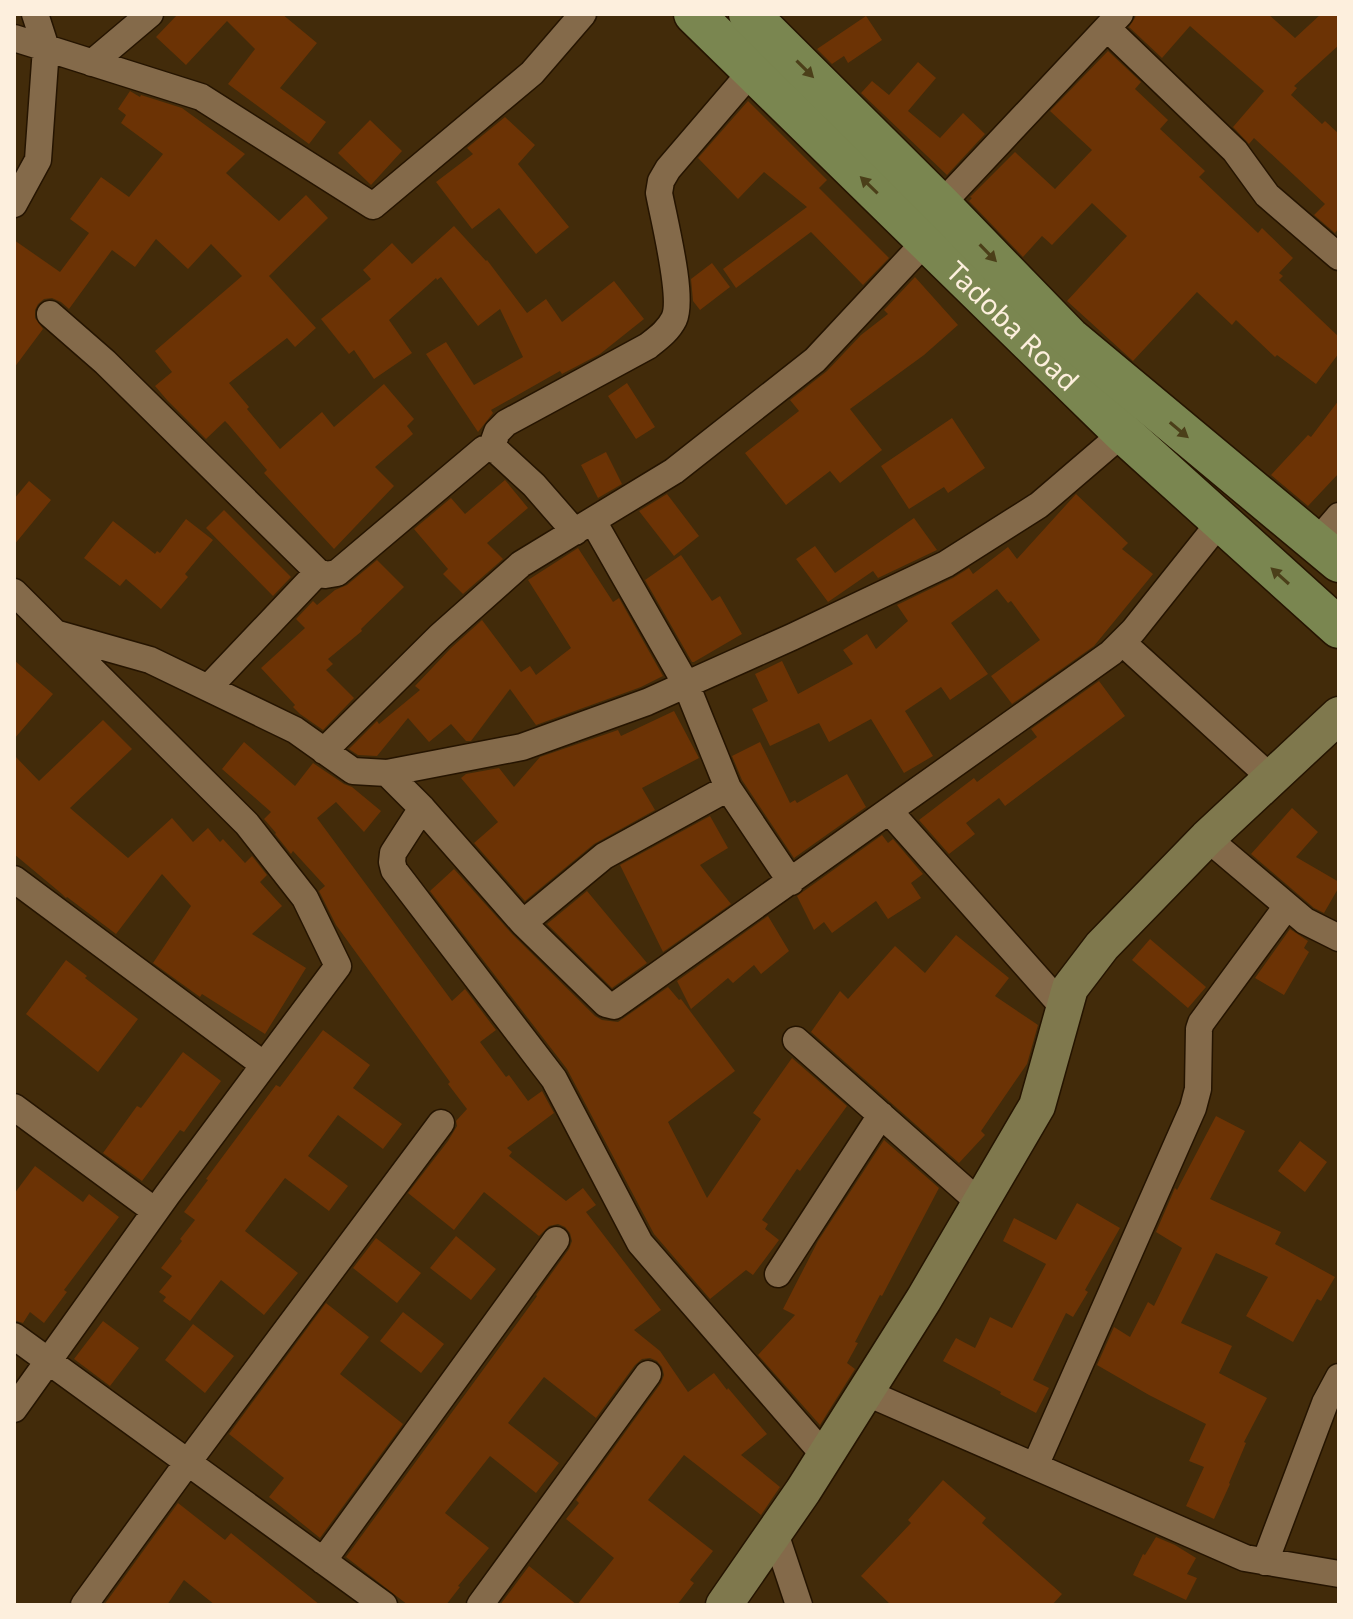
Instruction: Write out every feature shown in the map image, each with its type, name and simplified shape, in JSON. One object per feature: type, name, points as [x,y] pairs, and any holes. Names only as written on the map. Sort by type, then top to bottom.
[{"type":"main road","name":"Tadoba Road","points":[[694,14],[752,71],[928,226],[1331,540]]},
{"type":"main road","name":"Tadoba Road","points":[[768,20],[928,226],[1123,433],[1339,628]]},
{"type":"street","points":[[14,204],[38,160],[46,48],[35,14]]},
{"type":"street","points":[[92,63],[150,14]]},
{"type":"street","points":[[14,38],[201,97],[373,206],[532,73],[583,14]]},
{"type":"street","points":[[324,751],[440,636],[521,564],[674,471],[815,360],[928,226],[1113,21],[1235,151],[1267,195],[1339,257]]},
{"type":"street","points":[[491,449],[497,432],[506,423],[648,346],[666,332],[676,316],[678,297],[659,193],[661,181],[752,71]]},
{"type":"street","points":[[50,314],[105,362],[318,572],[325,575],[337,573],[479,452],[497,451],[584,527],[686,684],[728,788],[791,882]]},
{"type":"street","points":[[58,634],[150,660],[295,730],[353,771],[387,773],[522,747],[647,702],[946,564],[1039,505],[1123,433]]},
{"type":"street","points":[[387,773],[422,808],[523,923],[606,1004],[614,1006],[1123,643],[1220,522]]},
{"type":"street","points":[[209,687],[318,572]]},
{"type":"street","points":[[14,592],[247,824],[305,898],[338,966],[155,1211],[14,1409]]},
{"type":"street","points":[[1123,643],[1271,778]]},
{"type":"street","points":[[724,1605],[775,1533],[924,1299],[1037,1106],[1070,988],[1102,946],[1207,838],[1339,715]]},
{"type":"street","points":[[523,923],[604,856],[728,788]]},
{"type":"street","points":[[422,808],[393,853],[394,870],[554,1079],[640,1243],[825,1456]]},
{"type":"street","points":[[890,812],[1064,1008]]},
{"type":"street","points":[[1207,838],[1311,925],[1339,938]]},
{"type":"street","points":[[14,879],[264,1065]]},
{"type":"street","points":[[1035,1466],[1196,1098],[1201,1023],[1287,906]]},
{"type":"street","points":[[796,1040],[980,1203]]},
{"type":"street","points":[[14,1107],[155,1211]]},
{"type":"street","points":[[778,1274],[881,1115]]},
{"type":"street","points":[[84,1605],[441,1123]]},
{"type":"street","points":[[323,1561],[556,1240]]},
{"type":"street","points":[[14,1336],[384,1605]]},
{"type":"street","points":[[480,1605],[648,1374]]},
{"type":"street","points":[[1265,1562],[1325,1403],[1339,1377]]},
{"type":"street","points":[[865,1392],[1245,1558],[1339,1574]]},
{"type":"street","points":[[775,1533],[799,1605]]},
{"type":"building","points":[[178,14],[282,14],[317,43],[280,88],[326,122],[309,144],[228,84],[255,49],[227,21],[186,65],[156,37]]},
{"type":"building","points":[[1136,14],[1268,14],[1295,38],[1321,14],[1339,14],[1339,45],[1294,86],[1297,88],[1291,95],[1322,124],[1325,121],[1339,134],[1339,228],[1335,233],[1314,215],[1325,204],[1254,138],[1249,144],[1233,127],[1264,91],[1190,26],[1162,58],[1129,27]]},
{"type":"building","points":[[866,16],[882,40],[848,63],[844,56],[832,64],[817,49]]},
{"type":"building","points":[[1108,51],[1141,82],[1135,89],[1168,120],[1160,129],[1205,171],[1199,177],[1258,233],[1262,228],[1293,258],[1279,273],[1283,276],[1279,280],[1339,337],[1339,353],[1316,384],[1277,355],[1275,357],[1236,320],[1232,325],[1197,292],[1133,361],[1067,301],[1127,236],[1092,203],[1052,245],[1042,236],[1023,257],[969,201],[1015,152],[1055,189],[1092,150],[1050,111]]},
{"type":"building","points":[[918,62],[936,78],[908,111],[940,138],[963,113],[985,134],[947,175],[861,93],[872,81],[889,95]]},
{"type":"building","points":[[130,91],[140,97],[182,108],[245,154],[226,173],[279,221],[306,195],[328,218],[269,276],[316,328],[295,347],[287,338],[229,383],[280,449],[322,412],[334,427],[384,384],[414,419],[407,426],[413,434],[375,467],[394,486],[334,549],[264,473],[267,470],[225,421],[206,439],[155,386],[172,372],[155,351],[242,276],[211,244],[188,269],[156,239],[135,267],[112,250],[69,309],[52,298],[38,304],[35,318],[43,329],[14,368],[14,240],[60,272],[89,233],[70,219],[101,177],[129,197],[163,154],[121,123],[126,115],[118,109]]},
{"type":"building","points":[[748,101],[827,180],[819,188],[889,258],[863,285],[811,232],[736,288],[723,269],[807,207],[764,172],[738,199],[698,158]]},
{"type":"building","points":[[505,117],[535,145],[518,164],[569,227],[536,254],[499,208],[472,229],[436,182],[473,154],[467,148]]},
{"type":"building","points":[[370,120],[402,151],[371,185],[338,153]]},
{"type":"building","points":[[454,226],[487,260],[527,313],[546,299],[562,322],[614,281],[644,319],[600,354],[562,374],[560,371],[491,410],[493,413],[478,432],[426,354],[446,342],[474,385],[523,357],[500,309],[478,326],[441,277],[436,278],[389,320],[412,353],[374,379],[354,350],[349,354],[321,319],[371,279],[363,270],[392,243],[412,264]]},
{"type":"building","points":[[712,263],[730,287],[700,310],[693,301],[691,279]]},
{"type":"building","points":[[915,277],[958,325],[924,355],[850,409],[882,450],[840,483],[830,471],[786,505],[745,453],[799,411],[790,400],[827,371],[861,335],[888,314],[884,310]]},
{"type":"building","points":[[627,383],[655,427],[636,439],[608,396]]},
{"type":"building","points":[[1339,400],[1339,473],[1308,506],[1271,475],[1308,435],[1311,437]]},
{"type":"building","points":[[952,418],[985,468],[948,493],[944,487],[909,509],[881,466]]},
{"type":"building","points":[[606,452],[622,484],[598,498],[581,465]]},
{"type":"building","points":[[505,480],[528,508],[487,543],[503,559],[463,594],[443,574],[448,569],[414,529],[451,498],[465,514]]},
{"type":"building","points":[[29,481],[51,500],[14,545],[14,499]]},
{"type":"building","points":[[667,494],[699,536],[674,556],[639,511]]},
{"type":"building","points":[[1076,494],[1128,543],[1122,549],[1153,574],[1094,646],[1012,704],[991,676],[1040,640],[1011,601],[1008,603],[997,589],[951,623],[988,674],[950,700],[941,687],[905,711],[933,756],[904,773],[871,719],[829,742],[819,723],[770,746],[752,709],[768,701],[755,674],[782,661],[798,694],[853,664],[843,650],[867,634],[876,649],[908,621],[897,605],[969,568],[973,574],[1008,547],[1017,559]]},
{"type":"building","points":[[224,510],[291,577],[273,596],[206,528]]},
{"type":"building","points":[[914,518],[937,550],[878,578],[873,571],[828,602],[796,559],[815,546],[835,573]]},
{"type":"building","points":[[186,519],[213,540],[161,609],[126,579],[120,586],[84,558],[113,521],[155,554],[157,551],[160,553]]},
{"type":"building","points":[[578,548],[613,602],[619,598],[663,676],[536,725],[510,689],[471,741],[466,741],[451,724],[429,742],[408,718],[377,756],[358,755],[349,749],[377,721],[379,724],[420,690],[415,686],[482,620],[521,672],[530,666],[536,675],[571,648],[528,580]]},
{"type":"building","points":[[681,555],[712,601],[720,596],[742,634],[694,662],[645,580]]},
{"type":"building","points":[[377,560],[404,587],[362,631],[328,659],[333,664],[326,670],[354,698],[323,730],[293,707],[295,705],[261,668],[305,628],[296,619],[313,601],[317,605]]},
{"type":"building","points":[[14,660],[53,694],[14,739]]},
{"type":"building","points":[[1099,681],[1125,716],[1005,806],[999,798],[966,823],[975,834],[949,854],[919,820],[974,778],[977,782],[1037,737],[1031,729]]},
{"type":"building","points":[[674,711],[699,758],[642,788],[655,810],[594,844],[525,901],[474,843],[498,822],[461,778],[466,774],[499,768],[514,787],[540,757],[618,730],[621,736]]},
{"type":"building","points":[[103,720],[132,749],[70,808],[128,858],[172,818],[193,842],[208,828],[245,863],[252,856],[267,875],[260,882],[282,906],[252,934],[306,968],[265,1034],[202,994],[200,997],[153,963],[191,906],[162,874],[116,934],[66,898],[14,854],[14,755],[39,781]]},
{"type":"building","points":[[244,742],[295,786],[313,763],[352,787],[381,811],[364,832],[336,802],[317,818],[452,1001],[465,989],[496,1030],[480,1042],[506,1077],[509,1075],[528,1101],[542,1091],[554,1113],[507,1148],[512,1152],[509,1156],[566,1201],[583,1188],[596,1205],[586,1212],[661,1310],[634,1330],[660,1351],[688,1392],[714,1373],[767,1434],[741,1455],[780,1487],[761,1515],[684,1455],[648,1500],[713,1551],[690,1580],[694,1583],[677,1605],[577,1605],[614,1558],[566,1519],[579,1503],[576,1500],[661,1383],[664,1375],[662,1367],[650,1358],[642,1359],[635,1365],[596,1418],[544,1377],[508,1423],[559,1463],[536,1493],[490,1456],[445,1513],[489,1548],[446,1605],[408,1605],[346,1557],[537,1296],[572,1241],[570,1233],[558,1224],[549,1226],[539,1236],[484,1192],[454,1230],[408,1193],[448,1141],[457,1126],[456,1121],[467,1109],[336,925],[319,891],[325,886],[293,851],[291,854],[264,819],[271,812],[222,769]]},
{"type":"building","points":[[760,742],[790,803],[795,800],[797,803],[847,774],[866,807],[794,858],[742,780],[732,756]]},
{"type":"building","points":[[1292,808],[1318,832],[1296,857],[1339,882],[1324,913],[1251,854]]},
{"type":"building","points":[[710,816],[728,848],[700,865],[731,904],[663,952],[620,865]]},
{"type":"building","points":[[882,835],[888,843],[893,839],[923,874],[911,883],[921,898],[888,919],[876,901],[832,933],[824,922],[814,930],[797,896]]},
{"type":"building","points":[[454,869],[512,934],[595,1016],[618,1022],[668,987],[681,999],[735,1071],[668,1122],[707,1198],[761,1119],[753,1113],[792,1058],[847,1106],[800,1171],[797,1169],[762,1220],[768,1224],[765,1229],[779,1240],[753,1275],[746,1270],[710,1299],[654,1234],[567,1069],[430,891]]},
{"type":"building","points":[[587,891],[647,963],[612,988],[547,924]]},
{"type":"building","points":[[768,916],[789,951],[761,974],[754,965],[733,983],[728,978],[691,1009],[677,981]]},
{"type":"building","points":[[1290,929],[1308,941],[1304,948],[1309,952],[1284,995],[1255,978]]},
{"type":"building","points":[[956,935],[1009,978],[995,996],[1038,1025],[1027,1064],[981,1131],[985,1135],[959,1163],[811,1032],[840,991],[848,999],[895,946],[925,973]]},
{"type":"building","points":[[1150,939],[1206,987],[1188,1008],[1132,960]]},
{"type":"building","points":[[66,960],[138,1019],[98,1072],[26,1014]]},
{"type":"building","points":[[323,1030],[370,1065],[353,1088],[402,1124],[383,1149],[338,1115],[308,1156],[348,1186],[329,1211],[285,1178],[245,1231],[298,1273],[264,1315],[221,1280],[190,1321],[163,1301],[166,1297],[159,1292],[172,1276],[161,1268],[195,1220],[184,1212],[276,1085],[280,1087]]},
{"type":"building","points":[[183,1052],[221,1081],[184,1132],[180,1130],[142,1181],[103,1153],[137,1106],[141,1108]]},
{"type":"building","points":[[1216,1116],[1245,1131],[1210,1199],[1281,1232],[1275,1244],[1335,1277],[1321,1301],[1317,1299],[1293,1342],[1246,1316],[1268,1277],[1216,1253],[1181,1323],[1232,1346],[1219,1373],[1267,1398],[1244,1442],[1214,1519],[1186,1506],[1204,1467],[1189,1461],[1206,1424],[1097,1365],[1114,1327],[1130,1337],[1148,1302],[1154,1306],[1182,1248],[1156,1232],[1175,1188],[1177,1190]]},
{"type":"building","points":[[884,1140],[939,1188],[855,1342],[858,1343],[847,1363],[855,1369],[820,1425],[758,1355],[795,1315],[783,1309],[818,1241]]},
{"type":"building","points":[[1300,1141],[1327,1162],[1305,1192],[1278,1171]]},
{"type":"building","points":[[35,1166],[83,1202],[89,1194],[119,1217],[64,1290],[67,1292],[44,1323],[30,1312],[23,1323],[14,1320],[14,1194]]},
{"type":"building","points":[[1077,1203],[1120,1228],[1073,1317],[1066,1313],[1033,1380],[1049,1388],[1036,1413],[943,1361],[956,1338],[975,1348],[990,1317],[1012,1328],[1046,1264],[1003,1241],[1014,1218],[1056,1240]]},
{"type":"building","points":[[456,1236],[496,1269],[471,1300],[430,1268]]},
{"type":"building","points":[[376,1238],[421,1273],[397,1303],[353,1268]]},
{"type":"building","points":[[326,1303],[369,1337],[340,1374],[403,1424],[320,1538],[269,1497],[284,1478],[229,1434]]},
{"type":"building","points":[[403,1312],[444,1344],[421,1373],[380,1341]]},
{"type":"building","points":[[103,1321],[139,1348],[110,1386],[74,1359]]},
{"type":"building","points":[[193,1324],[234,1356],[205,1393],[165,1360]]},
{"type":"building","points":[[943,1480],[986,1518],[982,1523],[1062,1594],[1052,1605],[891,1605],[861,1576],[911,1523],[908,1520]]},
{"type":"building","points":[[178,1503],[225,1540],[231,1533],[320,1605],[215,1605],[184,1580],[167,1605],[104,1605]]},
{"type":"building","points":[[1156,1537],[1196,1558],[1187,1574],[1197,1578],[1186,1600],[1133,1575]]},
{"type":"building","points":[[529,1566],[577,1605],[500,1605]]}]
